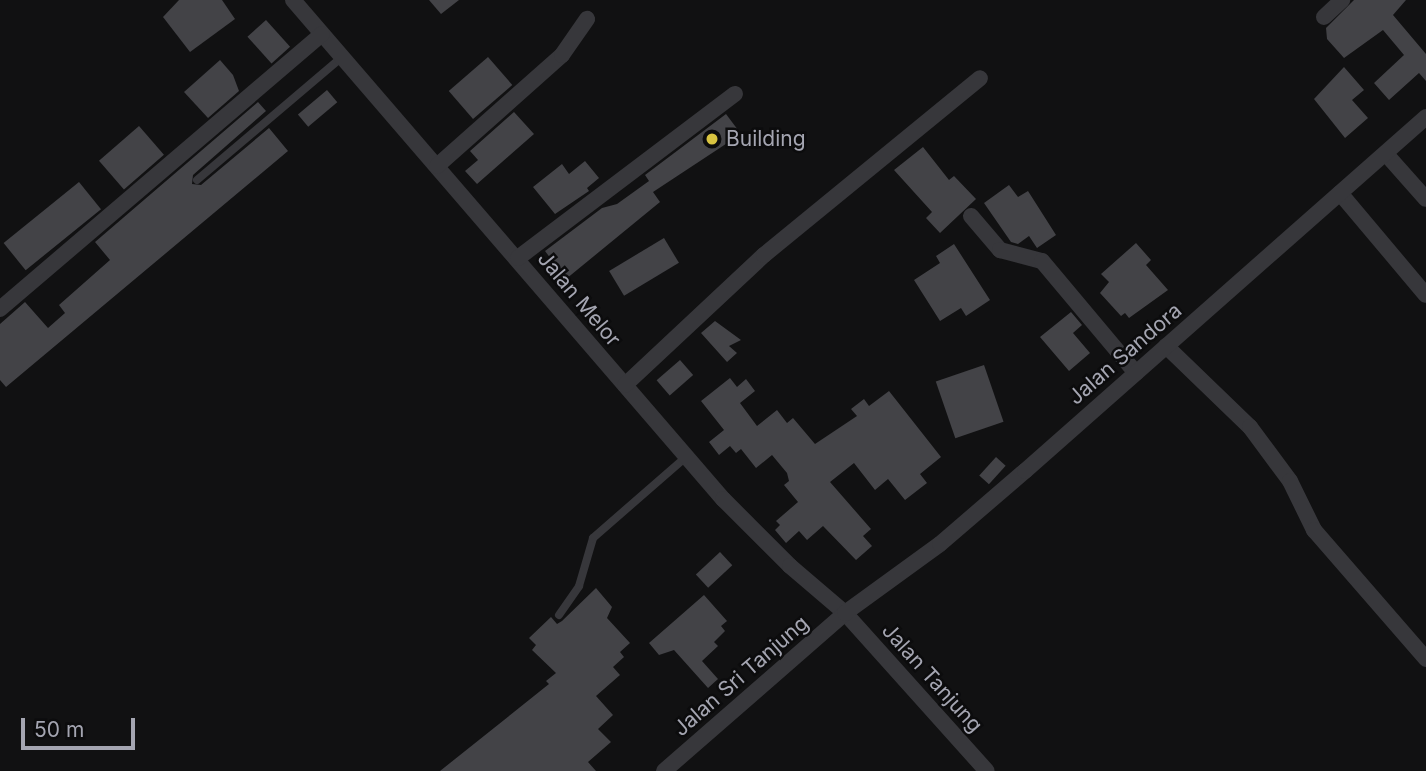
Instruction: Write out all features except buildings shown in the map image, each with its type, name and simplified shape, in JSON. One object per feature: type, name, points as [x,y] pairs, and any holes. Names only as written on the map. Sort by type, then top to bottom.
[{"type":"street","name":"Jalan Melor","points":[[293,0],[758,536],[845,613]]},
{"type":"street","points":[[1324,17],[1342,0]]},
{"type":"street","points":[[437,166],[562,55],[587,19]]},
{"type":"street","points":[[0,309],[322,34]]},
{"type":"street","points":[[625,385],[764,255],[980,78]]},
{"type":"street","points":[[518,258],[735,94]]},
{"type":"street","name":"Jalan Sandora","points":[[845,613],[940,544],[1136,373],[1170,349],[1344,197],[1426,117]]},
{"type":"street","points":[[1386,154],[1426,199]]},
{"type":"street","points":[[1344,197],[1426,295]]},
{"type":"street","points":[[971,216],[1000,250],[1042,261],[1136,373]]},
{"type":"street","points":[[1170,349],[1251,426],[1290,481],[1314,530],[1426,659]]},
{"type":"street","name":"Jalan Sri Tanjung","points":[[664,771],[845,613]]},
{"type":"street","name":"Jalan Tanjung","points":[[845,613],[987,771]]},
{"type":"lane","points":[[197,180],[342,57]]},
{"type":"lane","points":[[559,615],[579,586],[593,538],[687,457]]},
{"type":"place","name":"Building","points":[[712,139]]}]
